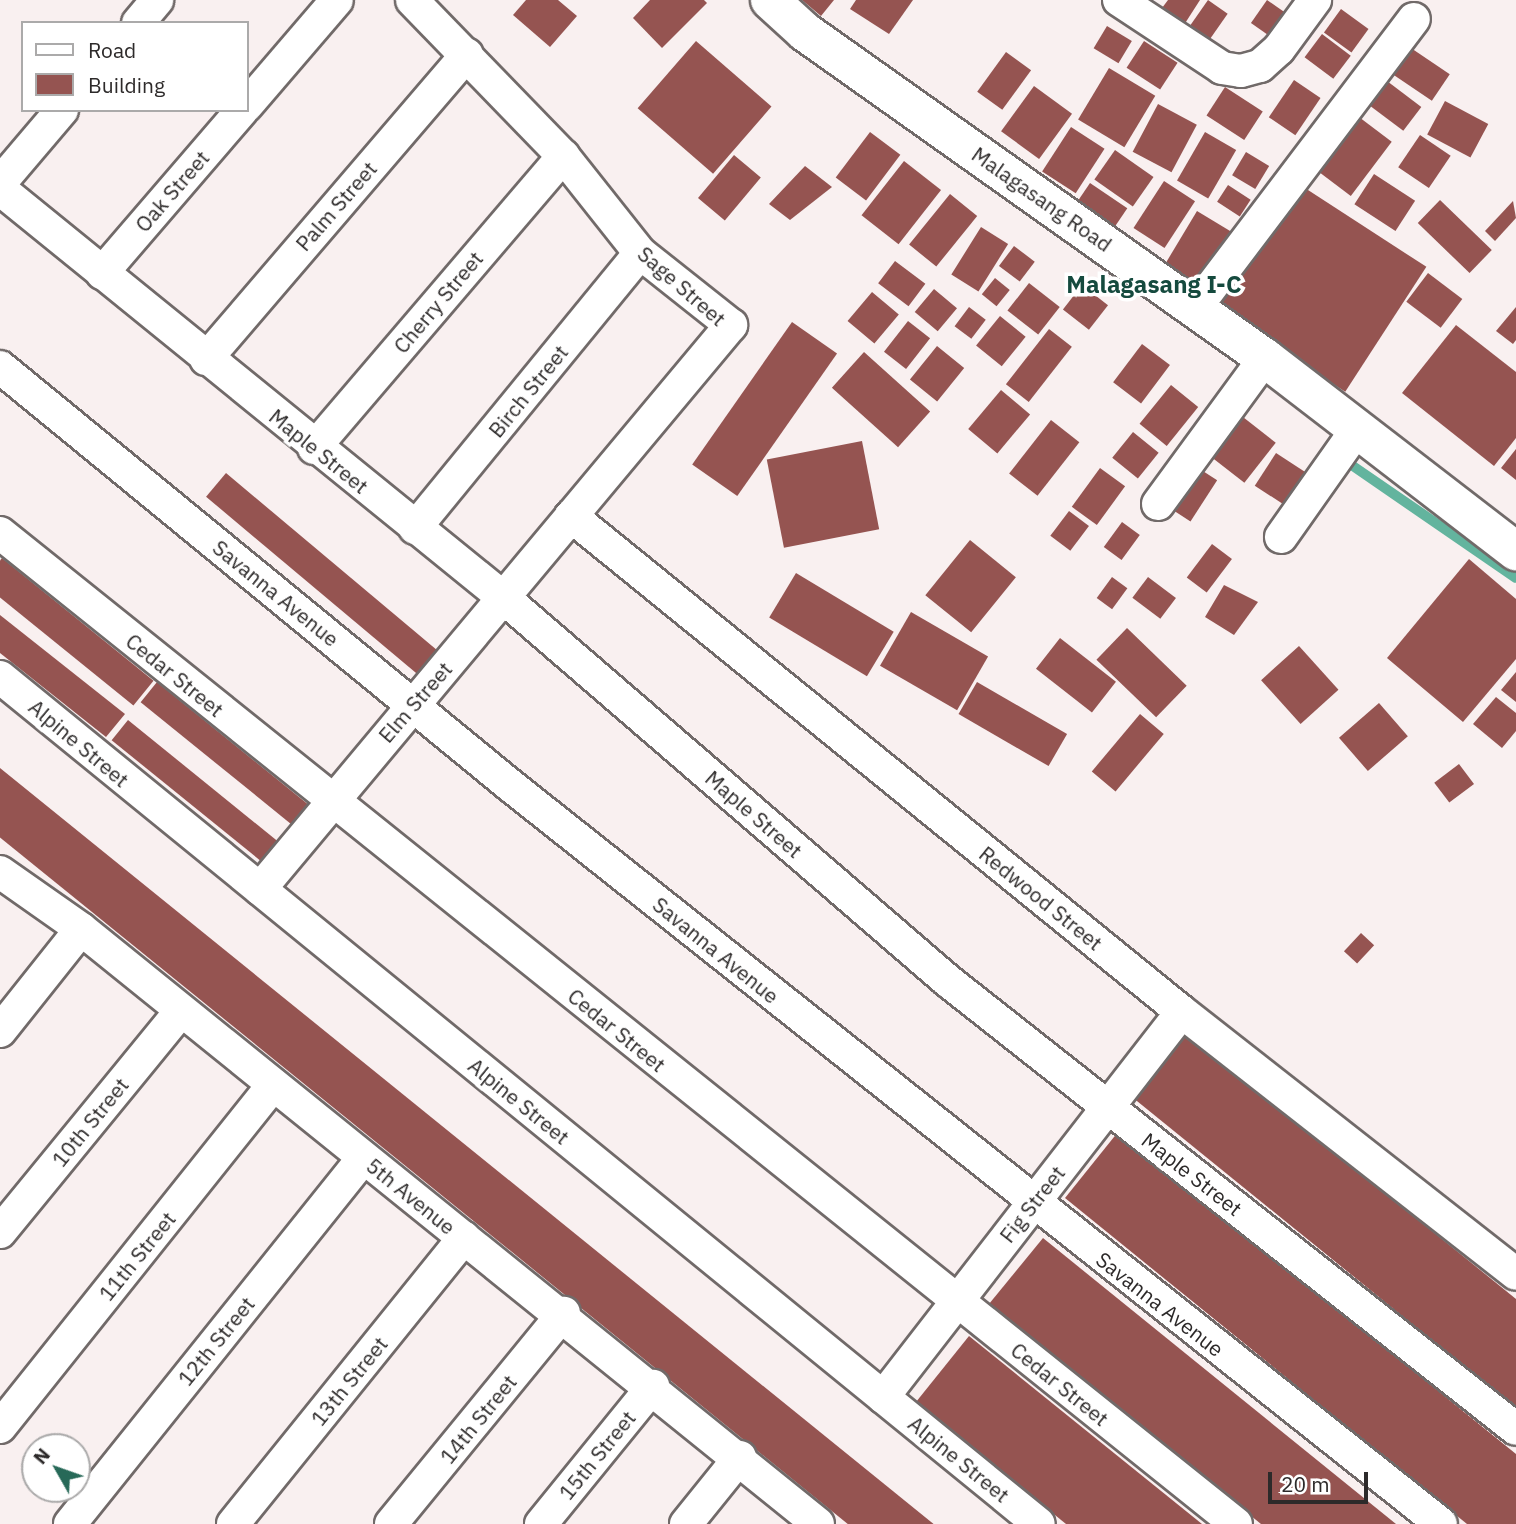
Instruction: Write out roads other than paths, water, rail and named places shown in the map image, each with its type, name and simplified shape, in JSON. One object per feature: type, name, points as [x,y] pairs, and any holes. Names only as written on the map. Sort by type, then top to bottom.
[{"type":"main road","name":"Malagasang Road","points":[[770,0],[805,32],[1196,307],[1516,551]]},
{"type":"street","points":[[140,21],[157,0]]},
{"type":"street","points":[[248,104],[337,0]]},
{"type":"street","name":"Sage Street","points":[[412,0],[563,156],[640,253],[731,326],[571,516]]},
{"type":"street","points":[[1119,0],[1222,68],[1241,71],[1259,66],[1279,49],[1315,0]]},
{"type":"street","points":[[1196,307],[1414,19]]},
{"type":"street","name":"Palm Street","points":[[206,359],[467,54]]},
{"type":"street","points":[[0,183],[60,112]]},
{"type":"street","name":"Oak Street","points":[[102,272],[240,112]]},
{"type":"street","name":"Cherry Street","points":[[314,448],[563,156]]},
{"type":"street","name":"Maple Street","points":[[0,189],[314,448],[505,599],[948,981],[1516,1429]]},
{"type":"street","name":"Birch Street","points":[[415,528],[640,253]]},
{"type":"street","points":[[1158,504],[1265,358]]},
{"type":"street","name":"Savanna Avenue","points":[[0,366],[412,705],[1033,1204],[1441,1524]]},
{"type":"street","points":[[1281,537],[1358,428]]},
{"type":"street","name":"Elm Street","points":[[260,889],[412,705],[505,599],[571,516]]},
{"type":"street","name":"Redwood Street","points":[[571,516],[1182,1012],[1516,1274]]},
{"type":"street","name":"Cedar Street","points":[[0,533],[1236,1524]]},
{"type":"street","name":"Alpine Street","points":[[0,677],[1039,1524]]},
{"type":"street","name":"5th Avenue","points":[[0,872],[81,929],[180,1012],[464,1238],[564,1313],[818,1524]]},
{"type":"street","points":[[0,1031],[81,929]]},
{"type":"street","name":"10th Street","points":[[0,1232],[180,1012]]},
{"type":"street","name":"Fig Street","points":[[883,1397],[1182,1012]]},
{"type":"street","name":"11th Street","points":[[0,1427],[273,1085]]},
{"type":"street","name":"12th Street","points":[[69,1524],[363,1157]]},
{"type":"street","name":"13th Street","points":[[233,1524],[464,1238]]},
{"type":"street","name":"14th Street","points":[[391,1524],[564,1313]]},
{"type":"street","name":"15th Street","points":[[541,1524],[653,1385]]},
{"type":"street","points":[[686,1524],[740,1457]]},
{"type":"waterway","points":[[1350,464],[1516,578]]},
{"type":"district","name":"Malagasang I-C","points":[[1154,285]]}]
